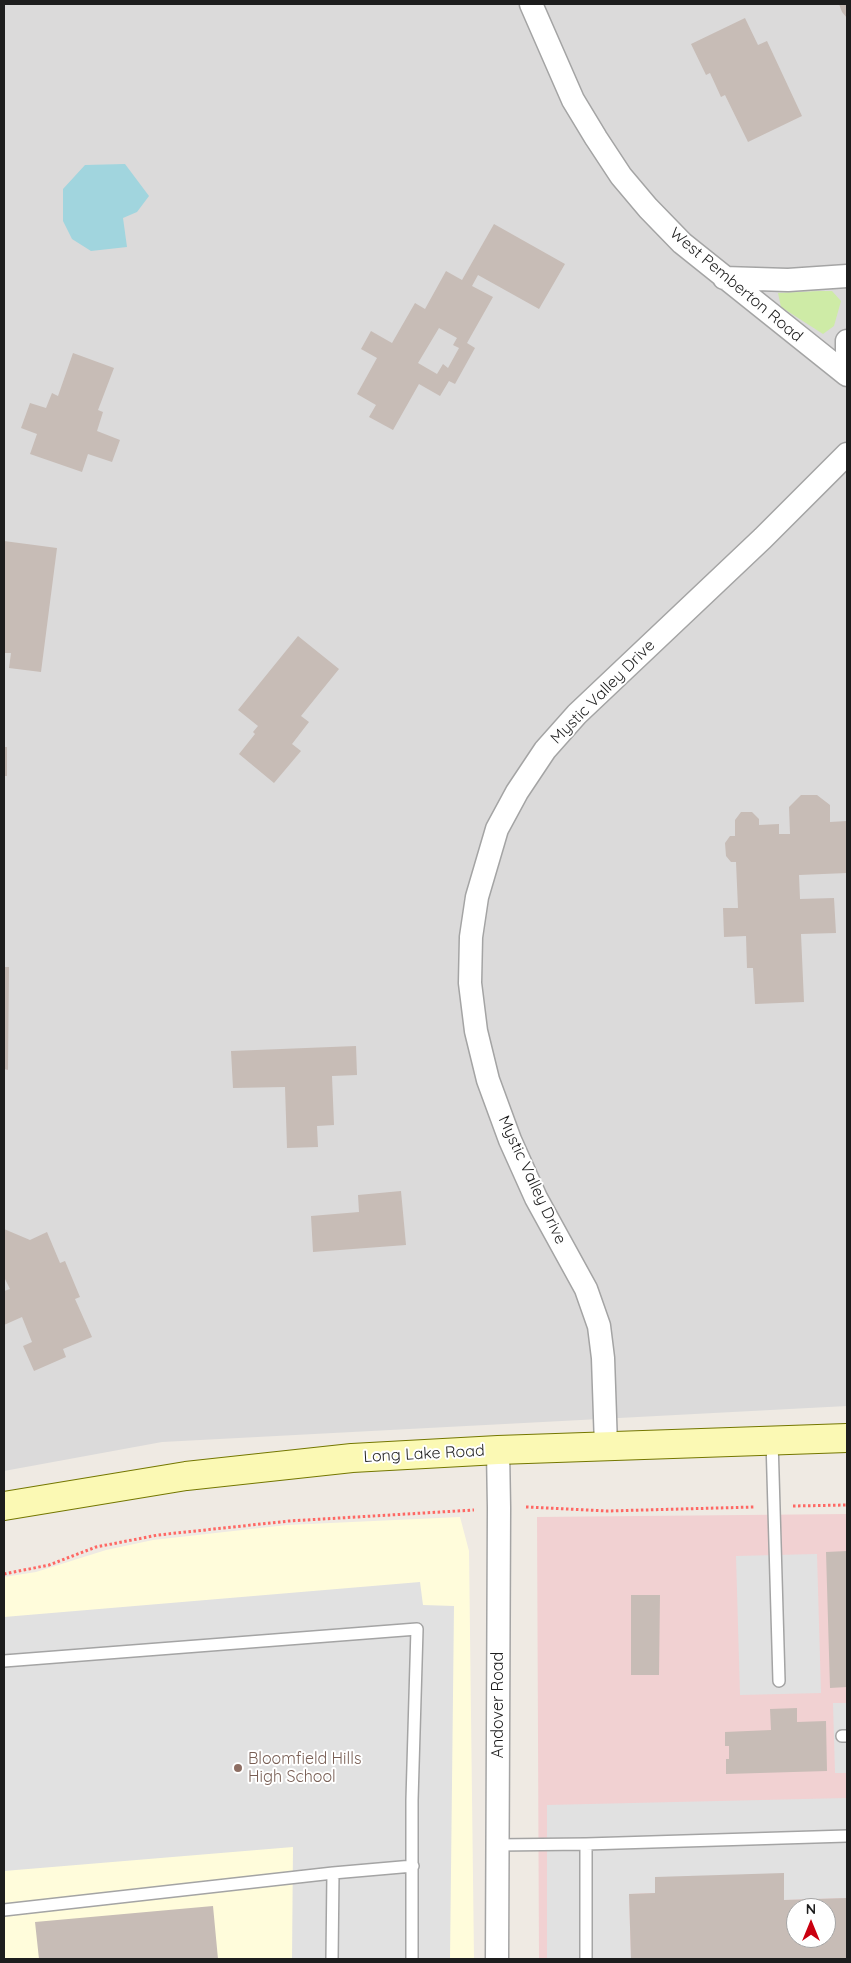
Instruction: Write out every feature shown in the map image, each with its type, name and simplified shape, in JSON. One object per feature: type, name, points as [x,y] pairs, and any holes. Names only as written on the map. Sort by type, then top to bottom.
[{"type":"main road","name":"Long Lake Road","points":[[4,1506],[177,1477],[274,1465],[421,1453],[847,1438]]},
{"type":"street","name":"West Pemberton Road","points":[[531,4],[573,100],[621,176],[648,208],[682,243],[847,375]]},
{"type":"street","points":[[724,278],[788,280],[847,276]]},
{"type":"street","points":[[847,341],[847,351]]},
{"type":"street","name":"Mystic Valley Drive","points":[[606,1446],[604,1358],[599,1326],[586,1289],[536,1198],[510,1140],[488,1080],[476,1031],[470,983],[471,937],[476,897],[497,829],[517,792],[545,750],[577,714],[743,557],[847,454]]},
{"type":"street","name":"Andover Road","points":[[497,1959],[498,1450]]},
{"type":"lane","points":[[772,1440],[779,1681]]},
{"type":"lane","points":[[4,1661],[417,1629],[412,1791],[414,1866],[412,1959]]},
{"type":"lane","points":[[497,1845],[847,1836]]},
{"type":"lane","points":[[586,1844],[586,1959]]},
{"type":"lane","points":[[4,1910],[333,1873],[414,1866]]},
{"type":"lane","points":[[332,1959],[333,1873]]},
{"type":"path","points":[[537,1506],[608,1511],[847,1505]]},
{"type":"path","points":[[4,1574],[49,1565],[96,1547],[158,1535],[289,1521],[456,1511]]},
{"type":"shaded area","points":[[4,4],[847,4],[847,1406],[162,1442],[4,1471]]},
{"type":"shaded area","points":[[847,1514],[847,1959],[539,1959],[537,1517]]},
{"type":"shaded area","name":"Bloomfield Hills High School","points":[[460,1517],[469,1551],[474,1959],[4,1959],[4,1577],[36,1572],[106,1550],[153,1540],[287,1525]]},
{"type":"shaded area","points":[[817,1554],[821,1693],[740,1695],[736,1556]]},
{"type":"shaded area","name":"Bloomfield Hills High School","points":[[420,1582],[423,1605],[454,1606],[450,1959],[292,1959],[293,1847],[4,1871],[4,1617]]},
{"type":"shaded area","points":[[833,1703],[847,1703],[847,1773],[835,1773]]},
{"type":"shaded area","points":[[847,1798],[847,1898],[786,1898],[784,1900],[784,1874],[655,1893],[629,1894],[631,1959],[547,1959],[547,1805]]},
{"type":"green space","points":[[832,291],[841,301],[834,326],[823,334],[781,307],[778,293]]},
{"type":"water","points":[[125,164],[149,196],[137,212],[123,218],[127,247],[91,251],[72,239],[63,221],[63,189],[85,165]]},
{"type":"building","points":[[839,4],[847,4],[847,18],[842,12]]},
{"type":"building","points":[[745,18],[758,45],[767,41],[802,116],[748,142],[725,95],[721,97],[710,73],[706,75],[691,44]]},
{"type":"building","points":[[494,224],[565,264],[539,309],[478,275],[472,286],[493,297],[467,343],[475,348],[455,384],[449,381],[440,396],[419,384],[393,430],[369,417],[376,405],[357,394],[377,358],[361,349],[371,331],[392,343],[415,303],[425,309],[446,271],[462,280]],"holes":[[[439,328],[457,338],[453,345],[459,348],[448,368],[443,364],[437,374],[418,363]]]},
{"type":"building","points":[[73,353],[114,368],[98,410],[103,412],[97,431],[120,440],[112,462],[88,454],[82,472],[30,454],[37,434],[21,428],[30,403],[46,408],[52,393],[58,396]]},
{"type":"building","points":[[4,541],[57,548],[41,672],[9,668],[11,653],[4,653]]},
{"type":"building","points":[[298,636],[339,669],[301,716],[309,722],[292,744],[301,751],[274,783],[239,754],[255,734],[253,732],[258,726],[238,710]]},
{"type":"building","points":[[4,747],[7,747],[7,776],[4,776]]},
{"type":"building","points":[[801,795],[817,795],[830,805],[830,822],[847,821],[847,873],[799,875],[800,899],[834,898],[836,933],[801,934],[804,1002],[755,1004],[753,968],[747,968],[746,936],[724,937],[723,908],[738,908],[736,862],[731,862],[726,856],[725,843],[730,836],[735,836],[735,820],[741,812],[752,812],[759,819],[759,825],[779,824],[779,834],[790,834],[789,807]]},
{"type":"building","points":[[4,967],[9,967],[8,1070],[4,1069]]},
{"type":"building","points":[[356,1046],[357,1075],[332,1076],[334,1125],[317,1126],[318,1147],[287,1148],[285,1087],[233,1088],[231,1051]]},
{"type":"building","points":[[401,1191],[406,1245],[313,1252],[311,1216],[359,1212],[358,1195]]},
{"type":"building","points":[[4,1229],[30,1240],[47,1232],[60,1263],[65,1261],[80,1297],[75,1299],[92,1337],[63,1349],[66,1357],[34,1371],[23,1346],[32,1342],[22,1317],[4,1325],[4,1291],[10,1289],[4,1277]]},
{"type":"building","points":[[847,1551],[847,1687],[830,1688],[826,1552]]},
{"type":"building","points":[[631,1595],[660,1595],[659,1675],[631,1675]]},
{"type":"building","points":[[797,1708],[797,1722],[826,1721],[827,1771],[726,1774],[726,1759],[729,1759],[729,1746],[725,1746],[725,1732],[771,1730],[770,1709]]},
{"type":"building","points":[[784,1873],[786,1948],[836,1948],[836,1898],[847,1898],[847,1959],[631,1959],[629,1894],[655,1893],[655,1877]]},
{"type":"building","points":[[213,1906],[218,1959],[39,1959],[35,1922]]},
{"type":"place","name":"Bloomfield Hills High School","points":[[238,1768]]}]
